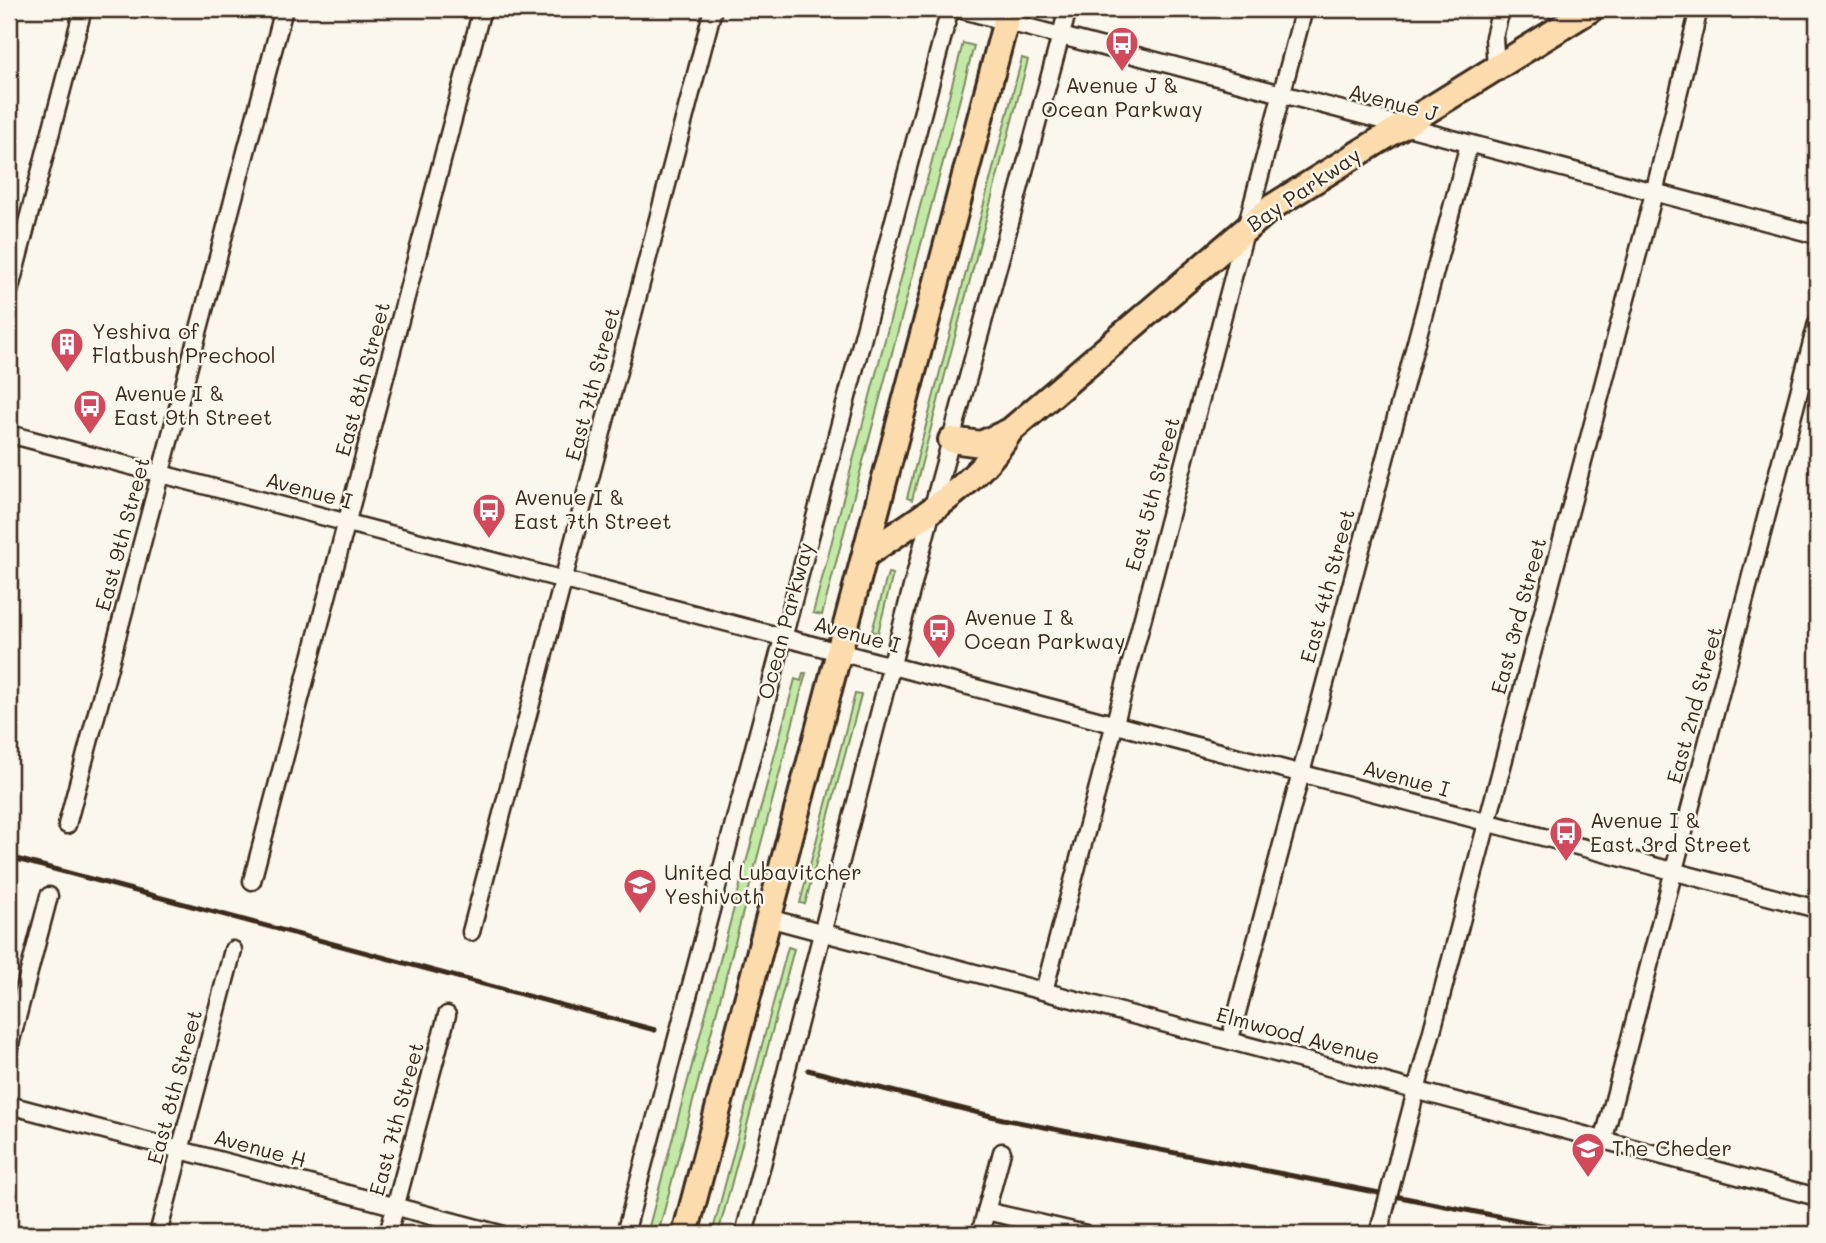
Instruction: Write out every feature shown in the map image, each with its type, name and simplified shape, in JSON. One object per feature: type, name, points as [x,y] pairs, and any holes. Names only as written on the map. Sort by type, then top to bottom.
[{"type":"main road","name":"Bay Parkway","points":[[951,440],[981,444],[1010,431],[1272,207],[1591,9]]},
{"type":"main road","points":[[685,1234],[1007,15]]},
{"type":"main road","name":"Bay Parkway","points":[[865,555],[932,510],[995,456],[1010,431]]},
{"type":"street","points":[[9,292],[83,9]]},
{"type":"street","name":"East 9th Street","points":[[67,825],[284,9]]},
{"type":"street","name":"East 8th Street","points":[[252,881],[482,9]]},
{"type":"street","name":"East 7th Street","points":[[471,933],[713,9]]},
{"type":"street","name":"Ocean Parkway","points":[[625,1234],[781,637],[950,9]]},
{"type":"street","name":"Avenue J","points":[[959,9],[1007,15],[1060,36],[1817,235]]},
{"type":"street","points":[[744,1234],[932,510],[1068,9]]},
{"type":"street","name":"East 5th Street","points":[[1044,991],[1304,9]]},
{"type":"street","points":[[1496,68],[1493,37],[1501,9]]},
{"type":"street","name":"East 3rd Street","points":[[1378,1234],[1654,193],[1699,9]]},
{"type":"street","name":"East 4th Street","points":[[1230,1039],[1469,144]]},
{"type":"street","name":"East 2nd Street","points":[[1604,1138],[1817,323]]},
{"type":"street","name":"Avenue I","points":[[9,433],[1817,909]]},
{"type":"street","points":[[9,1048],[49,896]]},
{"type":"street","name":"Elmwood Avenue","points":[[768,918],[1817,1196]]},
{"type":"street","name":"East 8th Street","points":[[158,1234],[233,950]]},
{"type":"street","name":"East 7th Street","points":[[388,1234],[447,1015]]},
{"type":"street","name":"Avenue H","points":[[9,1105],[500,1234]]},
{"type":"street","points":[[979,1234],[1002,1152]]},
{"type":"street","points":[[986,1211],[1086,1234]]},
{"type":"green space","points":[[963,43],[974,46],[822,615],[813,613]]},
{"type":"green space","points":[[1022,58],[1028,60],[912,500],[907,498]]},
{"type":"green space","points":[[888,573],[893,574],[878,633],[872,631]]},
{"type":"green space","points":[[803,673],[806,673],[658,1234],[647,1234],[795,679],[801,681]]},
{"type":"green space","points":[[855,694],[861,695],[805,904],[800,903]]},
{"type":"green space","points":[[788,947],[794,949],[718,1234],[712,1234]]},
{"type":"railway","points":[[9,857],[655,1030]]},
{"type":"railway","points":[[808,1070],[1003,1119],[1588,1234]]},
{"type":"place","name":"Avenue J & Ocean Parkway","points":[[1122,73]]},
{"type":"place","name":"Yeshiva of Flatbush Prechool","points":[[67,374]]},
{"type":"place","name":"Avenue I & East 9th Street","points":[[90,436]]},
{"type":"place","name":"Avenue I & East 7th Street","points":[[489,540]]},
{"type":"place","name":"Avenue I & Ocean Parkway","points":[[939,660]]},
{"type":"place","name":"Avenue I & East 3rd Street","points":[[1566,863]]},
{"type":"place","name":"United Lubavitcher Yeshivoth","points":[[640,915]]},
{"type":"place","name":"The Cheder","points":[[1588,1179]]}]
